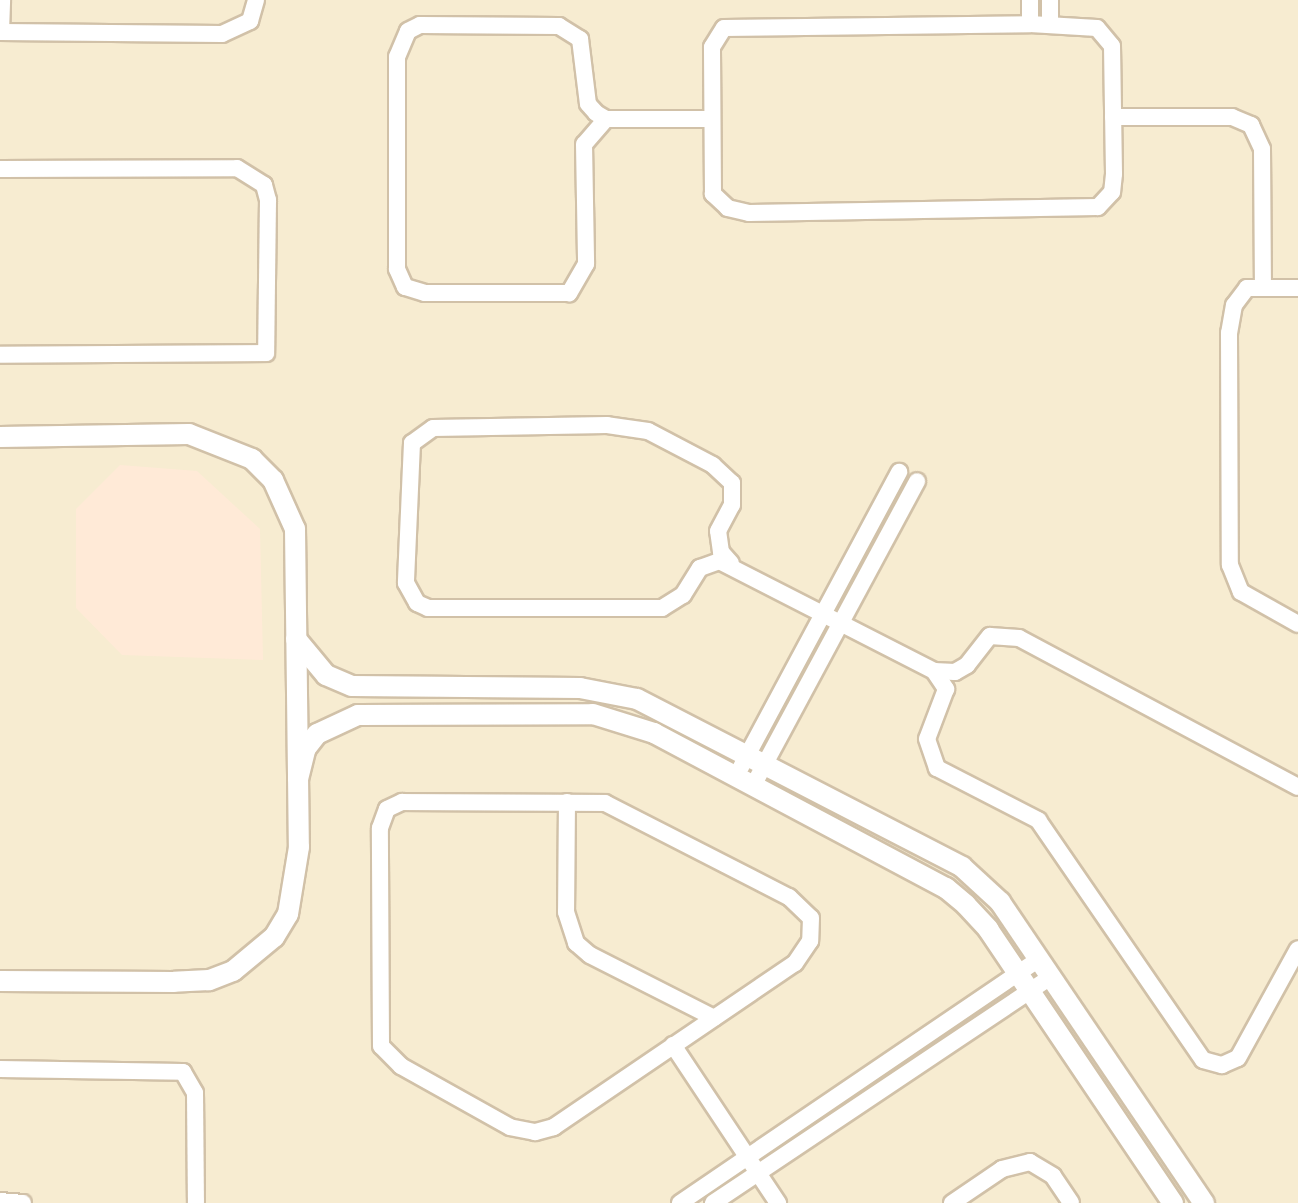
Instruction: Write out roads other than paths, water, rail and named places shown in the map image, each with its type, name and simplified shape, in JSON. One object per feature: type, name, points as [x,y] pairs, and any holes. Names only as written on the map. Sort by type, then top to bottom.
[{"type":"street","points":[[2,0],[1,32],[222,34],[250,21],[256,0]]},
{"type":"street","points":[[1030,0],[1030,24]]},
{"type":"street","points":[[1050,0],[1050,24]]},
{"type":"street","points":[[1050,24],[1097,28],[1108,36],[1113,117],[1112,192],[1087,211],[749,213],[728,208],[713,194],[712,47],[724,28],[1050,24]]},
{"type":"street","points":[[606,119],[584,144],[586,264],[569,293],[425,293],[405,287],[397,269],[397,57],[408,31],[420,25],[559,26],[580,39],[588,104],[606,119],[711,119]]},
{"type":"street","points":[[1113,117],[1232,117],[1251,125],[1262,149],[1263,288]]},
{"type":"street","points":[[0,169],[237,168],[264,185],[268,200],[266,353],[0,355]]},
{"type":"street","points":[[1298,288],[1247,288],[1240,294],[1230,316],[1230,565],[1241,592],[1298,624]]},
{"type":"street","points":[[731,563],[700,568],[683,595],[662,608],[428,608],[409,594],[406,583],[409,451],[420,434],[433,428],[607,425],[648,431],[713,465],[732,483],[732,505],[718,543],[731,563],[934,671],[955,672],[967,665],[990,636],[1019,638],[1298,787]]},
{"type":"street","points":[[0,437],[189,434],[252,459],[287,504],[295,529],[298,779],[298,880],[288,914],[254,958],[209,980],[0,981]]},
{"type":"street","points":[[745,781],[823,613],[899,472]]},
{"type":"street","points":[[757,758],[841,622],[917,481]]},
{"type":"street","points":[[296,639],[326,675],[352,686],[609,691],[668,712],[962,867],[1000,902],[1204,1203]]},
{"type":"street","points":[[934,671],[946,689],[927,739],[937,768],[1038,820],[1203,1060],[1222,1065],[1238,1058],[1298,949]]},
{"type":"street","points":[[298,779],[306,748],[317,734],[343,720],[375,714],[593,714],[654,733],[946,888],[988,929],[1173,1203]]},
{"type":"street","points":[[402,802],[605,803],[634,814],[804,908],[813,931],[804,953],[714,1018],[554,1127],[535,1132],[510,1127],[401,1066],[381,1046],[380,828],[387,809],[402,802]]},
{"type":"street","points":[[567,802],[566,912],[576,943],[590,955],[714,1018]]},
{"type":"street","points":[[713,1203],[1024,982],[1039,959]]},
{"type":"street","points":[[680,1203],[1024,982],[1051,977]]},
{"type":"street","points":[[673,1045],[778,1203]]},
{"type":"street","points":[[0,1069],[183,1072],[195,1093],[196,1203]]},
{"type":"street","points":[[952,1203],[1002,1169],[1030,1162],[1053,1176],[1071,1203]]},
{"type":"street","points":[[0,1201],[23,1203]]}]
